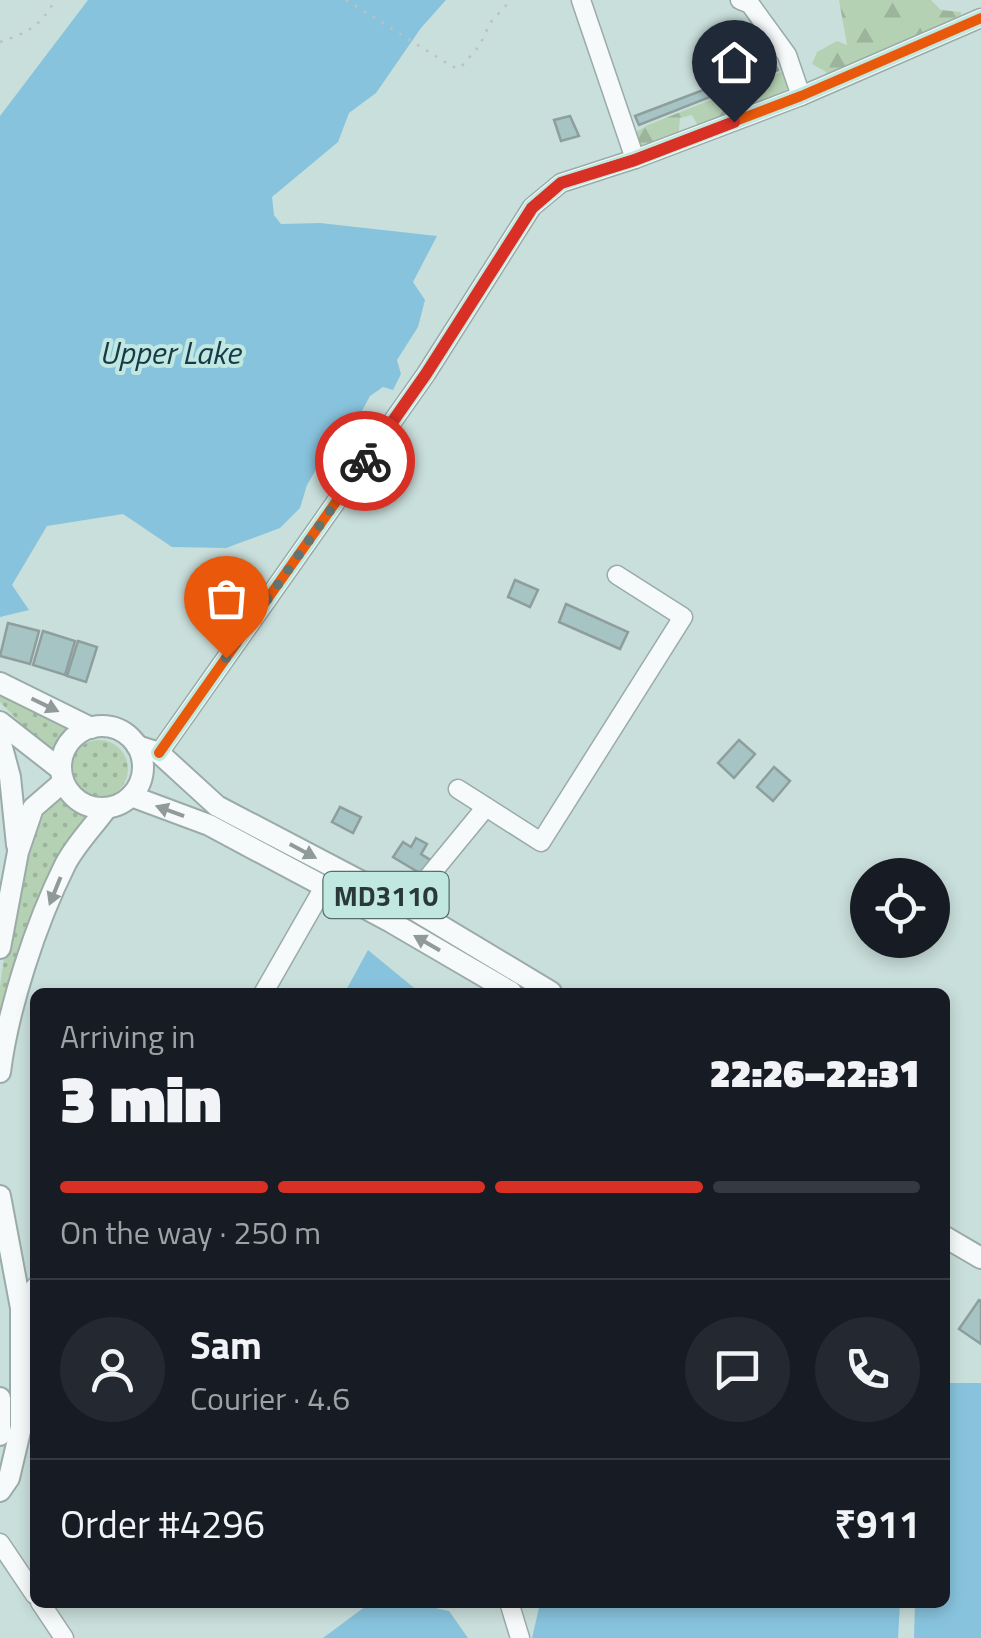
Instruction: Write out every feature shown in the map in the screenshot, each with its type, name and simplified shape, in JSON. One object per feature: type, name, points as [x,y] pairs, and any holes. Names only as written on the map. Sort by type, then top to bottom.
[{"type":"main road","points":[[0,683],[91,728]]},
{"type":"main road","points":[[0,722],[62,775]]},
{"type":"main road","points":[[91,728],[117,729],[137,746],[142,759],[139,785],[120,805],[93,808],[80,803],[70,794],[62,775],[62,755],[68,743],[91,728]]},
{"type":"main road","points":[[0,740],[10,776],[18,852]]},
{"type":"main road","points":[[137,746],[159,754]]},
{"type":"main road","name":"MD3110","points":[[159,754],[217,806],[406,905],[544,988]]},
{"type":"main road","points":[[0,948],[18,852],[32,808],[62,775]]},
{"type":"main road","name":"MD3110","points":[[131,796],[209,825],[391,922],[504,988]]},
{"type":"main road","points":[[0,1072],[29,954],[66,862],[106,808]]},
{"type":"main road","points":[[0,1196],[21,1308],[28,1375],[21,1426],[8,1478],[0,1492]]},
{"type":"main road","points":[[950,1231],[981,1248]]},
{"type":"main road","points":[[950,1240],[981,1258]]},
{"type":"main road","points":[[0,1398],[0,1435]]},
{"type":"street","points":[[581,0],[635,160]]},
{"type":"street","points":[[740,0],[750,4],[788,55],[801,96]]},
{"type":"street","points":[[159,754],[426,374],[532,208],[561,183],[635,160],[801,96],[981,18]]},
{"type":"street","points":[[458,789],[541,842],[684,617],[617,574]]},
{"type":"street","points":[[391,922],[486,807]]},
{"type":"street","points":[[266,988],[324,887]]},
{"type":"street","points":[[21,1308],[30,1294]]},
{"type":"street","points":[[0,1544],[30,1588]]},
{"type":"street","points":[[44,1608],[64,1638]]},
{"type":"street","points":[[511,1608],[520,1638]]},
{"type":"path","points":[[0,42],[28,32],[46,18],[54,0]]},
{"type":"path","points":[[346,0],[460,68],[511,0]]},
{"type":"green space","points":[[839,0],[931,0],[941,10],[961,12],[960,22],[829,79],[826,72],[812,64],[817,52],[837,41],[847,45]]},
{"type":"green space","points":[[783,71],[789,75],[787,89],[780,98],[701,131],[692,115],[680,118],[678,140],[646,150],[636,144],[636,132],[648,125]]},
{"type":"green space","points":[[0,689],[72,727],[52,755],[0,702]]},
{"type":"green space","points":[[99,740],[119,749],[128,769],[119,789],[99,798],[79,789],[70,769],[79,749]]},
{"type":"green space","points":[[55,789],[87,817],[54,863],[20,954],[0,1041],[0,986],[8,938],[28,859]]},
{"type":"water","name":"Upper Lake","points":[[88,0],[446,0],[421,28],[376,93],[349,113],[338,142],[272,197],[274,215],[281,224],[320,223],[437,236],[413,282],[425,300],[418,327],[397,360],[401,374],[393,390],[383,387],[370,396],[349,435],[324,456],[307,485],[300,508],[280,528],[226,548],[172,547],[123,514],[47,526],[12,585],[29,610],[0,617],[0,116]]},
{"type":"water","points":[[368,950],[414,988],[347,988]]},
{"type":"water","points":[[950,1383],[981,1383],[981,1638],[914,1638],[915,1608],[950,1608]]},
{"type":"water","points":[[363,1608],[436,1608],[449,1611],[468,1638],[323,1638]]},
{"type":"water","points":[[539,1608],[900,1608],[898,1638],[532,1638]]},
{"type":"building","points":[[774,63],[778,70],[639,125],[635,116]]},
{"type":"building","points":[[570,116],[579,136],[561,141],[554,120]]},
{"type":"building","points":[[515,580],[538,590],[530,607],[508,597]]},
{"type":"building","points":[[243,583],[254,590],[232,624],[221,616]]},
{"type":"building","points":[[566,604],[628,632],[620,649],[559,622]]},
{"type":"building","points":[[8,623],[39,631],[30,664],[0,656]]},
{"type":"building","points":[[43,631],[75,641],[65,675],[33,665]]},
{"type":"building","points":[[78,641],[97,647],[86,682],[67,676]]},
{"type":"building","points":[[739,740],[755,754],[734,778],[718,763]]},
{"type":"building","points":[[774,767],[790,781],[773,801],[757,787]]},
{"type":"building","points":[[340,807],[361,817],[353,833],[332,822]]},
{"type":"building","points":[[416,838],[427,844],[421,854],[432,861],[423,875],[393,857],[403,842],[411,847]]},
{"type":"building","points":[[981,1301],[981,1344],[959,1329]]},
{"type":"cycle path","points":[[159,753],[426,374],[532,207],[561,183],[801,96],[981,18]]},
{"type":"way so far","points":[[226,658],[365,461]]},
{"type":"route","points":[[365,461],[532,208],[561,183],[734,122]]}]
